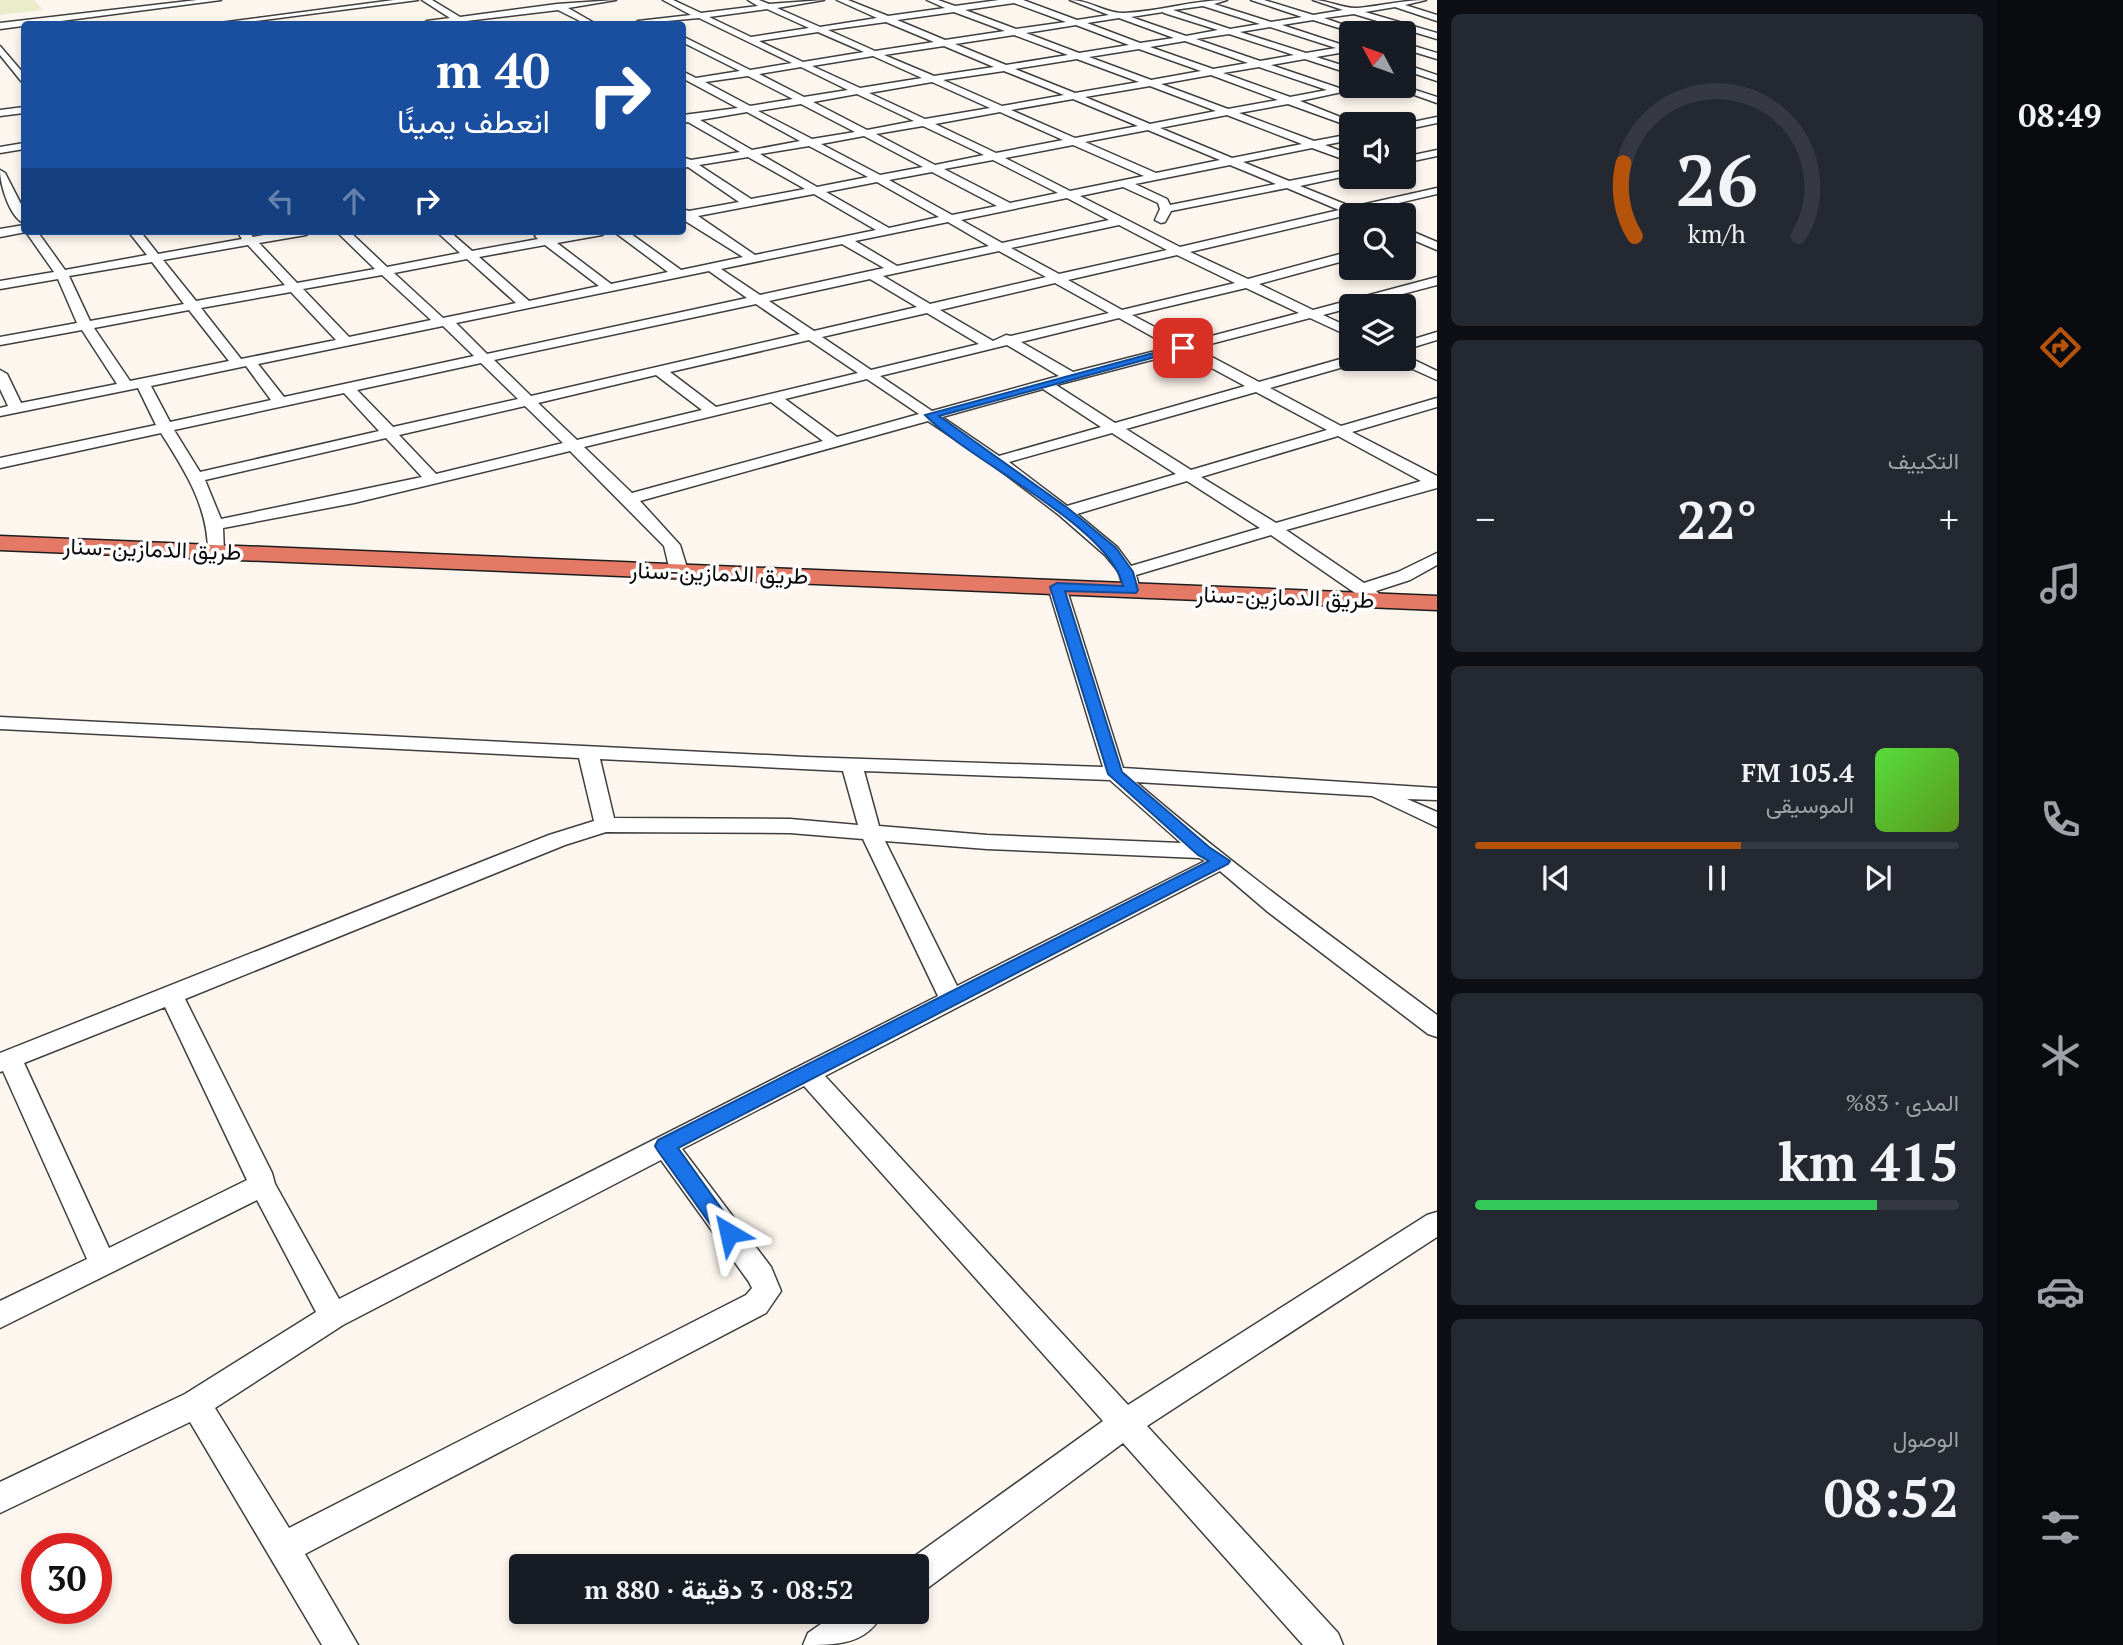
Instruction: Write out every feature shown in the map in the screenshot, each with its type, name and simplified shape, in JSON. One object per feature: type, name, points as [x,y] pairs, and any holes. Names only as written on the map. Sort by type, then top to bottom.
[{"type":"highway","name":"طريق الدمازين-سنار","points":[[0,543],[1057,587],[1129,581],[1370,595],[1437,603]]},
{"type":"street","points":[[112,0],[122,15]]},
{"type":"street","points":[[71,21],[216,0]]},
{"type":"street","points":[[306,0],[331,18]]},
{"type":"street","points":[[242,21],[414,0]]},
{"type":"street","points":[[426,0],[459,21]]},
{"type":"street","points":[[544,0],[586,21]]},
{"type":"street","points":[[667,0],[992,155],[1178,250],[1339,327]]},
{"type":"street","points":[[752,0],[1155,177]]},
{"type":"street","points":[[671,21],[820,0]]},
{"type":"street","points":[[841,0],[1339,206]]},
{"type":"street","points":[[931,0],[1339,154]]},
{"type":"street","points":[[736,41],[1015,0],[1339,119]]},
{"type":"street","points":[[1074,0],[1336,91]]},
{"type":"street","points":[[686,82],[1119,16],[1199,1],[1223,0]]},
{"type":"street","points":[[1255,0],[1339,26]]},
{"type":"street","points":[[1317,0],[1434,34]]},
{"type":"street","points":[[1376,0],[1437,18]]},
{"type":"street","points":[[686,118],[1422,0]]},
{"type":"street","points":[[1199,1],[1339,46]]},
{"type":"street","points":[[467,21],[611,2]]},
{"type":"street","points":[[1144,3],[1339,67]]},
{"type":"street","points":[[185,4],[193,11]]},
{"type":"street","points":[[629,12],[647,21]]},
{"type":"street","points":[[508,14],[521,21]]},
{"type":"street","points":[[0,26],[21,25]]},
{"type":"street","points":[[1416,36],[1434,34]]},
{"type":"street","points":[[686,40],[1007,206]]},
{"type":"street","points":[[686,49],[712,45]]},
{"type":"street","points":[[1,51],[13,50]]},
{"type":"street","points":[[1416,50],[1437,56]]},
{"type":"street","points":[[1,51],[21,74]]},
{"type":"street","points":[[686,163],[1339,51]]},
{"type":"street","points":[[1416,71],[1437,78]]},
{"type":"street","points":[[1416,76],[1437,72]]},
{"type":"street","points":[[686,76],[879,179],[1117,313],[1436,482]]},
{"type":"street","points":[[12,80],[21,78]]},
{"type":"street","points":[[686,214],[1339,90]]},
{"type":"street","points":[[1416,93],[1437,100]]},
{"type":"street","points":[[0,113],[21,110]]},
{"type":"street","points":[[686,119],[886,230]]},
{"type":"street","points":[[1416,125],[1434,122]]},
{"type":"street","points":[[0,412],[1339,140]]},
{"type":"street","points":[[0,149],[21,146]]},
{"type":"street","points":[[1416,157],[1437,153]]},
{"type":"street","points":[[1416,161],[1437,167]]},
{"type":"street","points":[[686,164],[750,203]]},
{"type":"street","points":[[0,173],[4,189],[21,215]]},
{"type":"street","points":[[1166,209],[1339,175]]},
{"type":"street","points":[[1124,183],[1163,201],[1166,209],[1154,238]]},
{"type":"street","points":[[1393,203],[1437,191]]},
{"type":"street","points":[[686,215],[754,259]]},
{"type":"street","points":[[197,477],[927,307],[1339,217]]},
{"type":"street","points":[[0,463],[1120,221]]},
{"type":"street","points":[[0,233],[21,230]]},
{"type":"street","points":[[1416,236],[1437,232]]},
{"type":"street","points":[[34,235],[62,274],[85,325],[165,426],[197,477],[218,534],[216,552]]},
{"type":"street","points":[[137,235],[192,305],[279,402]]},
{"type":"street","points":[[346,235],[485,359],[628,499],[672,545],[679,571]]},
{"type":"street","points":[[447,235],[526,305]]},
{"type":"street","points":[[539,235],[609,288]]},
{"type":"street","points":[[0,341],[580,235]]},
{"type":"street","points":[[625,235],[679,274]]},
{"type":"street","points":[[0,285],[155,258],[245,236],[346,342]]},
{"type":"street","points":[[844,240],[897,271]]},
{"type":"street","points":[[1416,240],[1437,246]]},
{"type":"street","points":[[214,525],[355,498],[1249,283],[1339,258]]},
{"type":"street","points":[[712,268],[997,461],[1065,512],[1111,551],[1129,581],[1272,528],[1436,482]]},
{"type":"street","points":[[874,276],[989,344]]},
{"type":"street","points":[[628,499],[1044,384],[1437,281]]},
{"type":"street","points":[[1416,342],[1437,336]]},
{"type":"street","points":[[1006,340],[1071,377]]},
{"type":"street","points":[[997,461],[1339,364]]},
{"type":"street","points":[[1416,366],[1437,376]]},
{"type":"street","points":[[658,370],[713,411]]},
{"type":"street","points":[[0,374],[16,408]]},
{"type":"street","points":[[1044,384],[1272,528],[1370,595],[1437,558]]},
{"type":"street","points":[[347,388],[433,479]]},
{"type":"street","points":[[773,397],[835,442]]},
{"type":"street","points":[[1065,512],[1437,402]]},
{"type":"street","points":[[1057,587],[1115,774],[1276,907],[1437,1028]]},
{"type":"street","points":[[0,723],[852,765],[1115,774],[1437,794]]},
{"type":"street","points":[[588,752],[605,825]]},
{"type":"street","points":[[852,765],[870,832],[951,999]]},
{"type":"street","points":[[1369,790],[1437,820]]},
{"type":"street","points":[[102,1262],[5,1061],[557,840],[605,825],[790,826],[1213,856]]},
{"type":"street","points":[[0,1498],[196,1404],[333,1316],[951,999],[1213,856]]},
{"type":"street","points":[[171,995],[259,1173],[262,1185],[333,1316]]},
{"type":"street","points":[[807,1073],[1326,1645]]},
{"type":"street","points":[[282,1549],[756,1304],[767,1291],[761,1276],[665,1146]]},
{"type":"street","points":[[0,1315],[102,1262],[262,1185]]},
{"type":"street","points":[[929,1566],[1125,1423],[1437,1223]]},
{"type":"street","points":[[196,1404],[341,1645]]},
{"type":"street","points":[[821,1645],[850,1624]]},
{"type":"green space","points":[[0,0],[34,0],[43,10],[0,15]]},
{"type":"route","points":[[729,1233],[665,1146],[1222,861],[1203,851],[1115,774],[1057,587],[1131,590],[1127,572],[1111,551],[1065,512],[930,415],[1183,348]]}]
